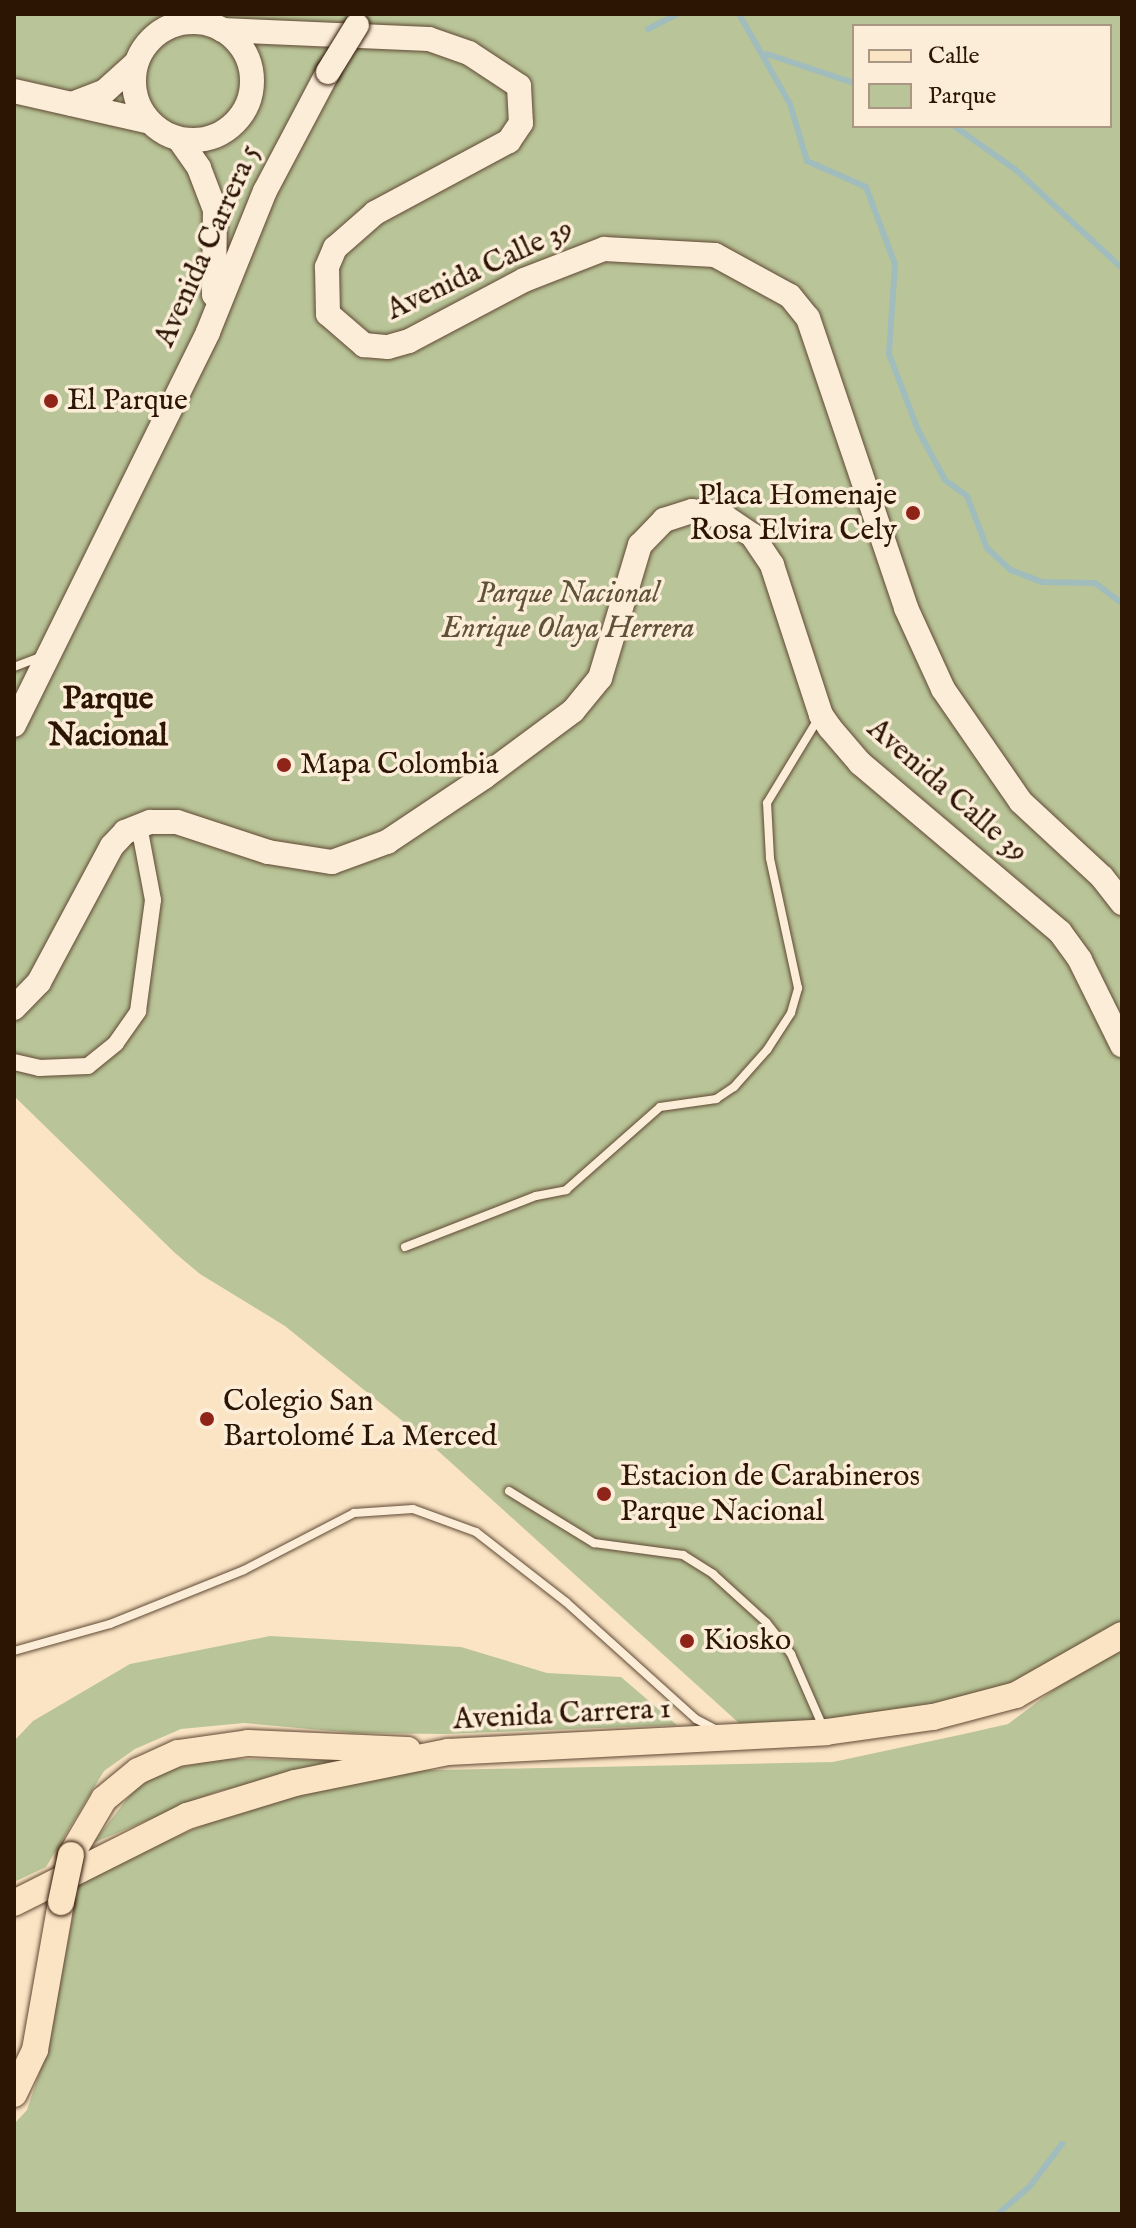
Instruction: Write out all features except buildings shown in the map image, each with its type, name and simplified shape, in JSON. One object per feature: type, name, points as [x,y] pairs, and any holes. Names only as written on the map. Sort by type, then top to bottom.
[{"type":"main road","name":"Avenida Carrera 1","points":[[14,1903],[143,1837],[220,1804],[448,1752],[826,1732],[991,1705],[1084,1660],[1122,1635]]},
{"type":"main road","points":[[14,2094],[35,2050],[71,1855],[93,1812],[118,1785],[157,1761],[197,1748],[248,1743],[448,1752]]},
{"type":"street","points":[[286,35],[313,14]]},
{"type":"street","name":"Avenida Carrera 5","points":[[14,725],[208,332],[265,191],[328,72],[361,20]]},
{"type":"street","points":[[72,104],[104,92],[136,63],[163,22],[212,23],[249,62],[248,104],[220,134],[179,139]]},
{"type":"street","name":"Avenida Calle 39","points":[[212,23],[286,35],[429,39],[494,66],[519,86],[524,105],[521,123],[509,141],[375,213],[335,248],[327,267],[328,314],[364,345],[388,347],[409,341],[571,258],[604,249],[640,247],[715,255],[790,296],[808,318],[906,608],[943,689],[1021,802],[1102,877],[1122,903]]},
{"type":"street","points":[[136,63],[137,101],[150,122]]},
{"type":"street","points":[[14,91],[150,122],[179,139],[199,168],[215,210],[217,278],[208,332]]},
{"type":"street","name":"Avenida Calle 39","points":[[139,826],[177,822],[307,862],[332,862],[387,842],[573,711],[600,678],[640,545],[664,520],[692,511],[725,517],[763,550],[821,715],[860,763],[1060,932],[1080,960],[1122,1045]]},
{"type":"street","points":[[14,1008],[39,982],[112,846],[139,826],[153,900],[138,1011],[116,1043],[88,1066],[39,1068],[14,1062]]},
{"type":"lane","points":[[14,667],[50,653]]},
{"type":"lane","points":[[405,1247],[536,1196],[566,1190],[660,1107],[716,1099],[734,1087],[767,1050],[791,1013],[798,988],[770,858],[767,803],[821,715]]},
{"type":"lane","points":[[509,1491],[594,1543],[683,1555],[713,1574],[766,1622],[791,1654],[826,1732]]},
{"type":"lane","points":[[14,1651],[110,1624],[244,1570],[354,1513],[413,1509],[476,1532],[566,1602],[696,1719],[730,1737]]},
{"type":"green space","name":"Parque Nacional Enrique Olaya Herrera","points":[[14,14],[1122,14],[1122,1630],[1001,1697],[892,1722],[740,1724],[426,1440],[285,1326],[200,1274],[14,1096]]},
{"type":"green space","points":[[270,1636],[461,1647],[547,1673],[621,1677],[677,1725],[445,1734],[355,1733],[244,1723],[181,1729],[135,1749],[104,1771],[46,1867],[14,1882],[14,1741],[33,1721],[130,1664]]},
{"type":"green space","points":[[1122,1639],[1122,2214],[14,2214],[14,2124],[27,2110],[45,2056],[79,1885],[123,1859],[267,1798],[393,1771],[833,1762],[964,1734],[1008,1724]]},
{"type":"green space","points":[[218,1759],[346,1760],[216,1792],[93,1843],[137,1786],[171,1769]]},
{"type":"waterway","points":[[648,29],[678,14]]},
{"type":"waterway","points":[[739,14],[790,104],[807,161],[866,187],[895,264],[889,354],[918,430],[945,480],[967,496],[987,548],[1011,570],[1042,582],[1095,583],[1122,603]]},
{"type":"waterway","points":[[767,54],[852,82]]},
{"type":"waterway","points":[[957,128],[1016,170],[1122,268]]},
{"type":"waterway","points":[[998,2214],[1030,2186],[1062,2144]]},
{"type":"place","name":"El Parque","points":[[51,401]]},
{"type":"place","name":"Placa Homenaje Rosa Elvira Cely","points":[[913,513]]},
{"type":"place","name":"Mapa Colombia","points":[[284,765]]},
{"type":"place","name":"Colegio San Bartolomé La Merced","points":[[207,1419]]},
{"type":"place","name":"Estacion de Carabineros Parque Nacional","points":[[604,1494]]},
{"type":"place","name":"Kiosko","points":[[687,1641]]},
{"type":"district","name":"Parque Nacional","points":[[108,720]]}]
